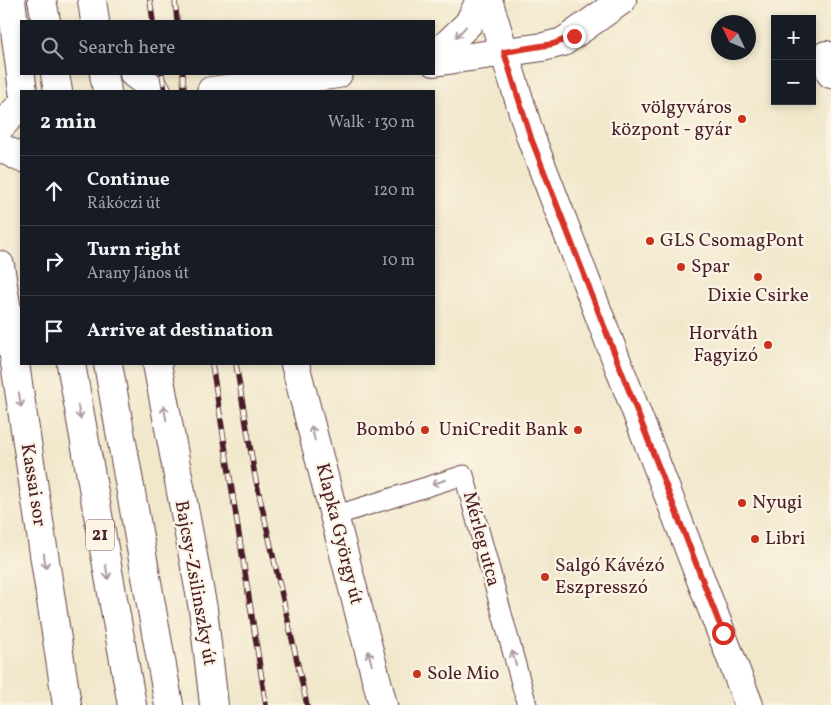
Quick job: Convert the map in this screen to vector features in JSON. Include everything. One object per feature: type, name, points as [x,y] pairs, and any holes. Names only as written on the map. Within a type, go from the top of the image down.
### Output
[{"type":"main road","points":[[11,0],[20,68]]},
{"type":"main road","points":[[42,0],[46,20]]},
{"type":"main road","points":[[435,56],[469,23],[480,0]]},
{"type":"main road","points":[[488,0],[531,138],[749,705]]},
{"type":"main road","points":[[435,62],[563,42],[622,0]]},
{"type":"main road","points":[[21,75],[23,90]]},
{"type":"main road","points":[[55,75],[58,90]]},
{"type":"main road","points":[[104,75],[107,90]]},
{"type":"main road","points":[[135,75],[156,90]]},
{"type":"main road","points":[[224,90],[331,75]]},
{"type":"main road","points":[[0,127],[20,106]]},
{"type":"main road","points":[[0,147],[20,157]]},
{"type":"main road","name":"Kassai sor","points":[[0,265],[67,705]]},
{"type":"main road","name":"21","points":[[71,365],[132,705]]},
{"type":"main road","points":[[108,365],[169,705]]},
{"type":"main road","name":"Bajcsy-Zsilinszky út","points":[[157,365],[203,609],[214,705]]},
{"type":"main road","name":"Klapka György út","points":[[295,365],[382,705]]},
{"type":"lane","name":"Mérleg utca","points":[[334,516],[464,475],[527,705]]},
{"type":"railway","points":[[150,0],[153,20]]},
{"type":"railway","points":[[175,0],[177,20]]},
{"type":"railway","points":[[162,75],[165,90]]},
{"type":"railway","points":[[183,75],[184,90]]},
{"type":"railway","points":[[212,365],[266,705]]},
{"type":"railway","points":[[236,365],[255,476],[307,705]]},
{"type":"place","name":"völgyváros központ - gyár","points":[[742,119]]},
{"type":"place","name":"GLS CsomagPont","points":[[650,241]]},
{"type":"place","name":"Spar","points":[[681,267]]},
{"type":"place","name":"Dixie Csirke","points":[[758,277]]},
{"type":"place","name":"Horváth Fagyizó","points":[[768,345]]},
{"type":"place","name":"Bombó","points":[[425,430]]},
{"type":"place","name":"UniCredit Bank","points":[[578,430]]},
{"type":"place","name":"Nyugi","points":[[742,503]]},
{"type":"place","name":"Libri","points":[[755,539]]},
{"type":"place","name":"Salgó Kávézó Eszpresszó","points":[[545,577]]},
{"type":"place","name":"Sole Mio","points":[[417,674]]},
{"type":"route","points":[[574,36],[563,42],[543,47],[504,52],[531,138],[723,633]]}]
